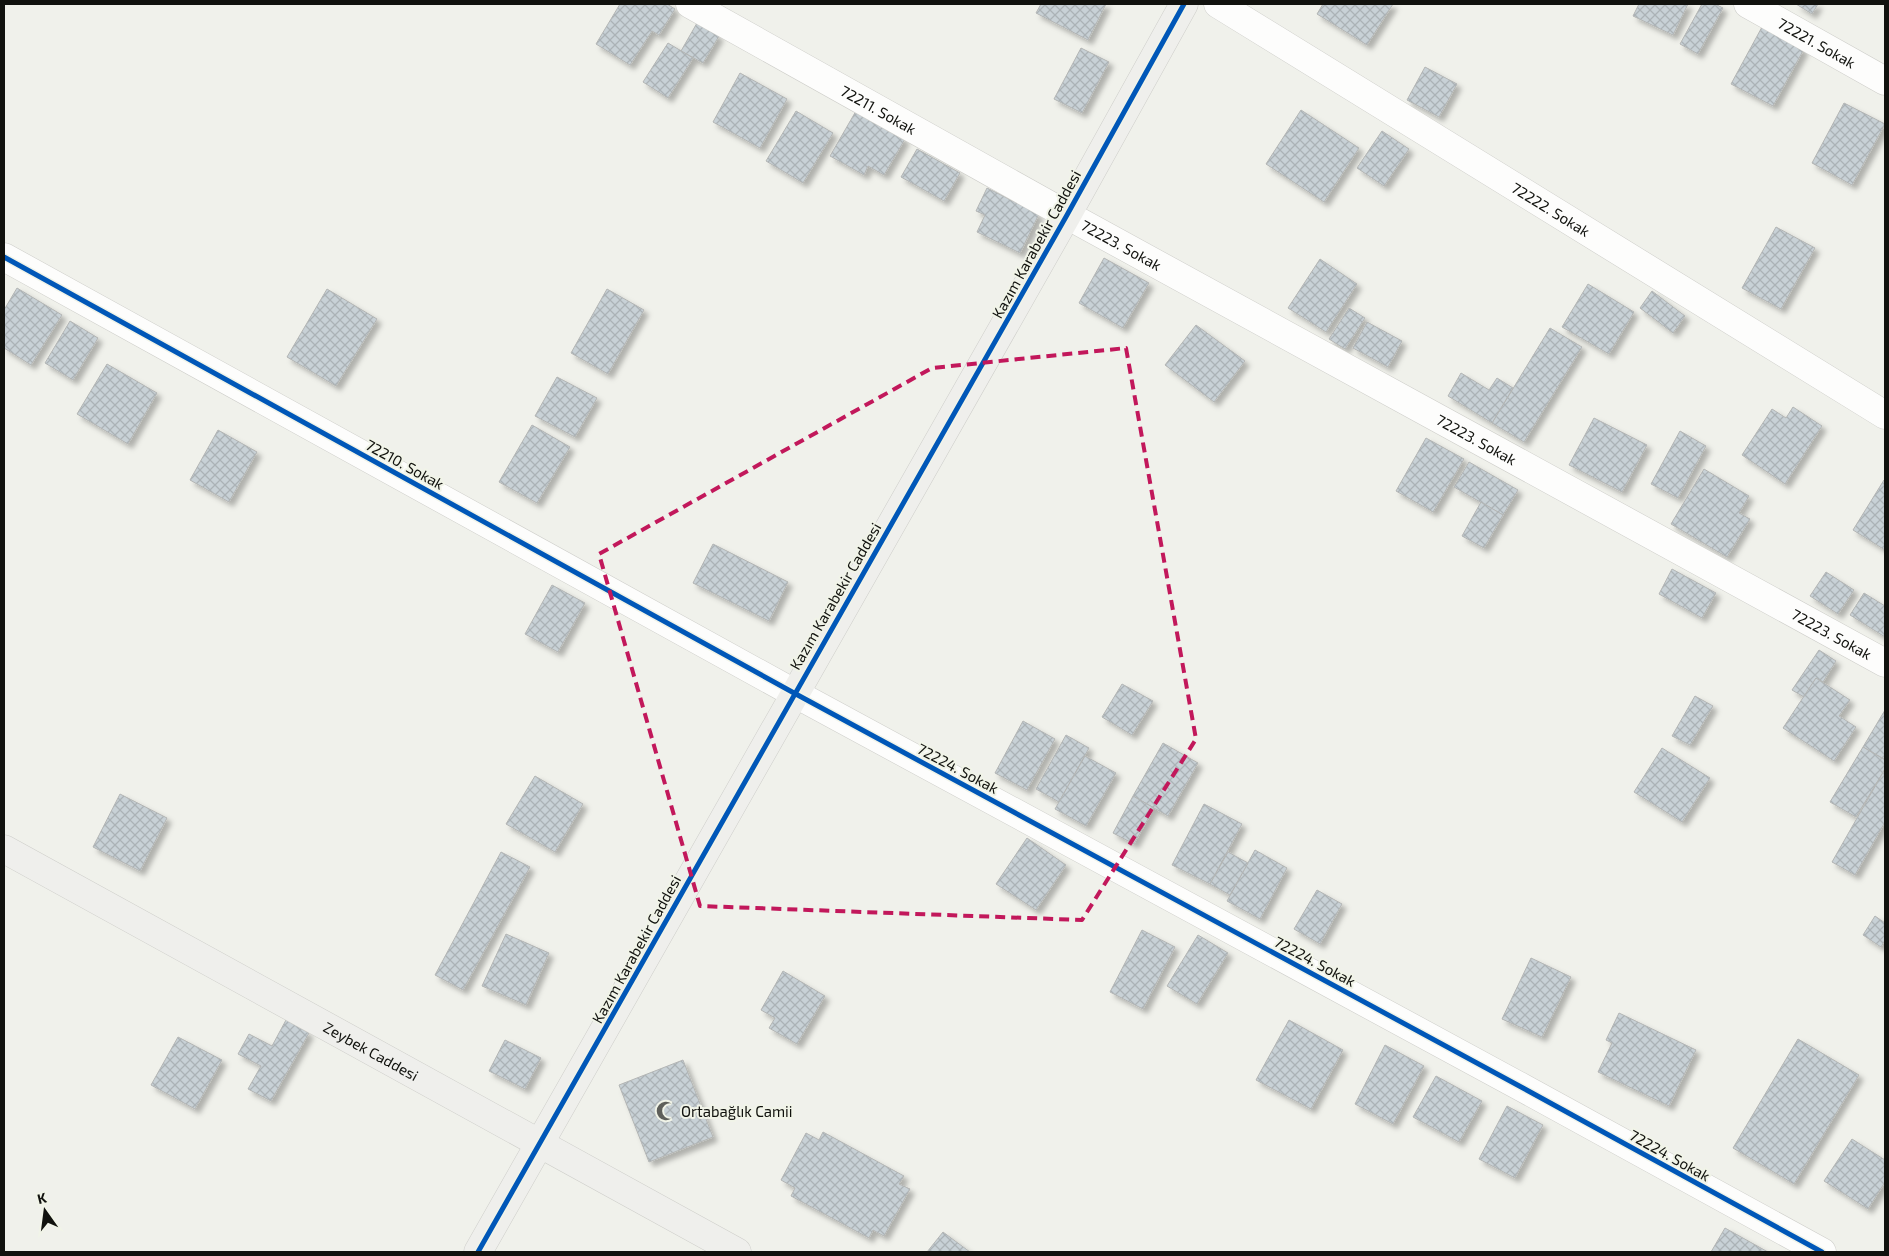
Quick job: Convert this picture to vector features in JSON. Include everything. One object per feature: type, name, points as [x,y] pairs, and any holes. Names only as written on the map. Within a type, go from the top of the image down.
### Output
[{"type":"street","name":"72211. Sokak","points":[[690,4],[1067,215]]},
{"type":"street","name":"Kazım Karabekir Caddesi","points":[[478,1252],[1067,215],[1184,4]]},
{"type":"street","name":"72222. Sokak","points":[[1218,4],[1885,415]]},
{"type":"street","name":"72221. Sokak","points":[[1748,4],[1885,81]]},
{"type":"street","name":"72223. Sokak","points":[[1067,215],[1885,663]]},
{"type":"street","name":"72210. Sokak","points":[[4,258],[794,693]]},
{"type":"street","name":"72224. Sokak","points":[[794,693],[1822,1252]]},
{"type":"street","name":"Zeybek Caddesi","points":[[4,849],[737,1252]]},
{"type":"highlighted area","points":[[1126,348],[1196,739],[1082,920],[700,906],[599,554],[932,368]]},
{"type":"building","points":[[620,4],[667,4],[675,9],[659,35],[652,31],[630,65],[596,44]]},
{"type":"building","points":[[1041,4],[1106,4],[1088,40],[1036,13]]},
{"type":"building","points":[[1323,4],[1393,4],[1367,45],[1317,14]]},
{"type":"building","points":[[1639,4],[1688,4],[1673,35],[1633,16]]},
{"type":"building","points":[[1702,4],[1715,4],[1723,8],[1698,54],[1680,44]]},
{"type":"building","points":[[1796,4],[1818,4],[1812,14]]},
{"type":"building","points":[[697,23],[719,36],[703,63],[681,51]]},
{"type":"building","points":[[1762,27],[1804,49],[1773,106],[1731,84]]},
{"type":"building","points":[[668,43],[693,58],[668,98],[643,82]]},
{"type":"building","points":[[1081,48],[1109,62],[1082,113],[1054,99]]},
{"type":"building","points":[[1425,67],[1457,84],[1439,117],[1407,100]]},
{"type":"building","points":[[740,73],[787,99],[760,148],[713,122]]},
{"type":"building","points":[[1844,103],[1885,124],[1852,185],[1812,163]]},
{"type":"building","points":[[1301,110],[1359,148],[1324,202],[1266,164]]},
{"type":"building","points":[[796,111],[833,133],[803,183],[766,161]]},
{"type":"building","points":[[856,111],[905,139],[884,175],[868,166],[864,175],[830,156]]},
{"type":"building","points":[[1382,131],[1409,149],[1384,186],[1357,168]]},
{"type":"building","points":[[917,149],[960,173],[944,201],[901,177]]},
{"type":"building","points":[[987,188],[1039,214],[1020,253],[977,232],[985,215],[976,211]]},
{"type":"building","points":[[1776,227],[1815,248],[1781,309],[1742,288]]},
{"type":"building","points":[[1104,258],[1149,283],[1123,328],[1079,303]]},
{"type":"building","points":[[1320,259],[1357,284],[1326,332],[1288,308]]},
{"type":"building","points":[[1588,284],[1634,312],[1609,354],[1562,327]]},
{"type":"building","points":[[17,288],[62,315],[31,365],[4,348],[4,310]]},
{"type":"building","points":[[327,289],[377,319],[336,386],[287,357]]},
{"type":"building","points":[[607,289],[644,310],[608,374],[571,353]]},
{"type":"building","points":[[1652,291],[1685,316],[1673,333],[1640,308]]},
{"type":"building","points":[[1349,308],[1365,318],[1345,349],[1329,339]]},
{"type":"building","points":[[70,321],[98,338],[73,380],[45,363]]},
{"type":"building","points":[[1367,322],[1402,341],[1388,367],[1353,348]]},
{"type":"building","points":[[1196,325],[1245,361],[1214,402],[1165,365]]},
{"type":"building","points":[[1550,328],[1582,347],[1524,442],[1492,423]]},
{"type":"building","points":[[107,364],[157,393],[128,444],[77,414]]},
{"type":"building","points":[[1461,373],[1489,390],[1497,378],[1513,388],[1492,423],[1448,396]]},
{"type":"building","points":[[557,377],[597,398],[575,437],[535,416]]},
{"type":"building","points":[[1793,407],[1822,426],[1785,484],[1742,455],[1772,409],[1786,418]]},
{"type":"building","points":[[1594,418],[1647,445],[1622,492],[1569,465]]},
{"type":"building","points":[[532,425],[570,447],[537,503],[499,482]]},
{"type":"building","points":[[218,430],[257,452],[229,502],[190,480]]},
{"type":"building","points":[[1680,431],[1706,446],[1678,498],[1651,484]]},
{"type":"building","points":[[1426,438],[1464,459],[1433,512],[1396,491]]},
{"type":"building","points":[[1469,462],[1518,490],[1503,515],[1454,487]]},
{"type":"building","points":[[1704,469],[1749,496],[1739,513],[1750,519],[1727,557],[1671,524]]},
{"type":"building","points":[[1885,481],[1885,550],[1853,530]]},
{"type":"building","points":[[1481,502],[1503,515],[1484,548],[1462,536]]},
{"type":"building","points":[[713,544],[788,582],[769,621],[693,583]]},
{"type":"building","points":[[1672,569],[1716,593],[1702,618],[1659,594]]},
{"type":"building","points":[[1826,572],[1854,590],[1838,614],[1810,596]]},
{"type":"building","points":[[552,585],[585,603],[558,652],[525,634]]},
{"type":"building","points":[[1864,593],[1885,606],[1885,637],[1850,615]]},
{"type":"building","points":[[1819,650],[1836,661],[1823,682],[1816,678],[1804,697],[1792,690]]},
{"type":"building","points":[[1816,678],[1850,700],[1839,716],[1856,727],[1834,761],[1783,728]]},
{"type":"building","points":[[1122,684],[1153,701],[1132,735],[1102,717]]},
{"type":"building","points":[[1695,696],[1713,706],[1690,745],[1672,736]]},
{"type":"building","points":[[1885,710],[1885,757],[1884,759],[1863,747]]},
{"type":"building","points":[[1023,721],[1055,739],[1027,790],[995,773]]},
{"type":"building","points":[[1066,735],[1089,748],[1059,802],[1036,789]]},
{"type":"building","points":[[1163,743],[1198,763],[1168,816],[1133,796]]},
{"type":"building","points":[[1863,747],[1885,760],[1885,769],[1856,817],[1830,802]]},
{"type":"building","points":[[1662,748],[1710,778],[1682,822],[1634,792]]},
{"type":"building","points":[[1085,756],[1116,773],[1086,826],[1055,809]]},
{"type":"building","points":[[1885,769],[1885,822],[1855,875],[1832,862]]},
{"type":"building","points":[[535,776],[583,804],[555,852],[506,824]]},
{"type":"building","points":[[120,794],[167,818],[140,871],[93,847]]},
{"type":"building","points":[[1133,796],[1154,808],[1134,844],[1113,833]]},
{"type":"building","points":[[1204,804],[1242,824],[1210,884],[1172,865]]},
{"type":"building","points":[[1027,838],[1066,865],[1036,910],[996,884]]},
{"type":"building","points":[[1255,850],[1287,868],[1260,919],[1227,901]]},
{"type":"building","points":[[501,852],[530,867],[463,990],[435,975]]},
{"type":"building","points":[[1228,852],[1248,863],[1230,895],[1210,884]]},
{"type":"building","points":[[1317,890],[1342,904],[1320,944],[1294,929]]},
{"type":"building","points":[[1875,916],[1885,923],[1885,940],[1881,947],[1863,935]]},
{"type":"building","points":[[1142,930],[1175,947],[1143,1009],[1110,992]]},
{"type":"building","points":[[506,934],[549,953],[526,1005],[482,986]]},
{"type":"building","points":[[1198,935],[1228,953],[1197,1004],[1167,986]]},
{"type":"building","points":[[1531,958],[1571,977],[1542,1037],[1502,1019]]},
{"type":"building","points":[[783,971],[825,996],[797,1044],[769,1028],[775,1018],[761,1010]]},
{"type":"building","points":[[1619,1013],[1696,1050],[1669,1106],[1598,1072],[1612,1043],[1606,1040]]},
{"type":"building","points":[[286,1020],[309,1033],[271,1101],[248,1089],[261,1066],[238,1054],[249,1034],[272,1046]]},
{"type":"building","points":[[1289,1020],[1343,1050],[1311,1109],[1256,1080]]},
{"type":"building","points":[[178,1037],[222,1060],[195,1109],[151,1085]]},
{"type":"building","points":[[1798,1039],[1859,1075],[1794,1184],[1733,1148]]},
{"type":"building","points":[[505,1040],[541,1058],[525,1089],[489,1071]]},
{"type":"building","points":[[1385,1045],[1424,1066],[1393,1124],[1355,1104]]},
{"type":"building","name":"Ortabağlık Camii","points":[[683,1060],[713,1137],[649,1162],[619,1085]]},
{"type":"building","points":[[1436,1076],[1482,1101],[1459,1142],[1413,1117]]},
{"type":"building","points":[[1507,1106],[1543,1125],[1515,1178],[1479,1159]]},
{"type":"building","points":[[823,1132],[904,1176],[899,1184],[910,1189],[884,1236],[873,1230],[869,1238],[791,1196],[795,1188],[781,1180],[806,1133],[819,1140]]},
{"type":"building","points":[[1852,1139],[1885,1160],[1885,1182],[1868,1209],[1824,1181]]},
{"type":"building","points":[[1725,1228],[1768,1252],[1711,1252]]},
{"type":"building","points":[[943,1232],[970,1252],[927,1252]]},
{"type":"cycle path","points":[[478,1252],[1067,215],[1184,4]]},
{"type":"cycle path","points":[[4,257],[794,693],[1822,1252]]},
{"type":"place","name":"Ortabağlık Camii","points":[[666,1111]]}]
